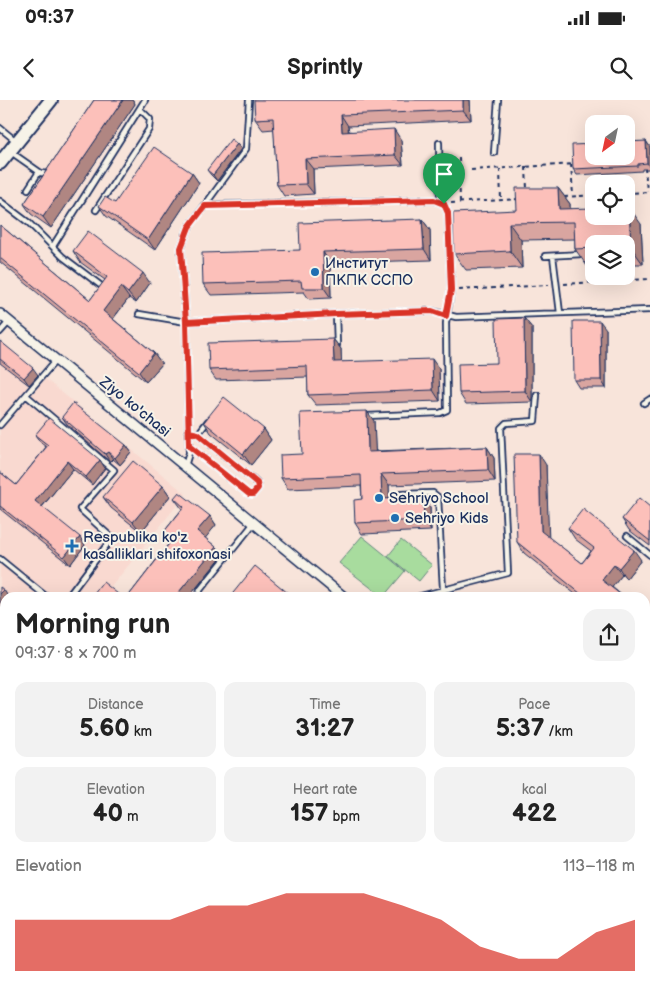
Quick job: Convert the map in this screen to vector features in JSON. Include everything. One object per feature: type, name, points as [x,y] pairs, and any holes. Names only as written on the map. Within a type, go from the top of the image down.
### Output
[{"type":"street","points":[[0,163],[51,100]]},
{"type":"street","name":"Ziyo ko'chasi","points":[[0,314],[338,592]]},
{"type":"lane","points":[[53,246],[145,100]]},
{"type":"lane","points":[[185,466],[189,446],[189,432],[186,322],[181,248],[189,227],[246,149],[249,100]]},
{"type":"lane","points":[[494,152],[498,100]]},
{"type":"lane","points":[[96,210],[149,129],[150,120],[140,109]]},
{"type":"lane","points":[[0,128],[39,172],[45,175],[51,172]]},
{"type":"lane","points":[[364,416],[440,413],[447,410],[446,316],[451,290],[448,213],[442,203],[439,143]]},
{"type":"lane","points":[[28,189],[39,172]]},
{"type":"lane","points":[[0,201],[30,223],[53,246],[106,289]]},
{"type":"lane","points":[[205,206],[442,203]]},
{"type":"lane","points":[[545,256],[583,254]]},
{"type":"lane","points":[[553,256],[560,313]]},
{"type":"lane","points":[[139,314],[186,322],[432,311],[446,316],[650,310]]},
{"type":"lane","points":[[336,314],[337,345]]},
{"type":"lane","points":[[0,332],[9,321]]},
{"type":"lane","points":[[0,425],[27,396],[56,360]]},
{"type":"lane","points":[[433,592],[508,572],[501,428],[506,423],[536,421],[537,395]]},
{"type":"lane","points":[[27,396],[114,470],[80,508],[112,538],[72,592]]},
{"type":"lane","points":[[644,403],[650,399]]},
{"type":"lane","points":[[198,434],[215,413]]},
{"type":"lane","points":[[189,432],[198,434],[257,483],[258,488],[253,494],[249,494],[189,446]]},
{"type":"lane","points":[[400,494],[433,493],[438,498],[443,589]]},
{"type":"lane","points":[[200,592],[254,523]]},
{"type":"lane","points":[[627,536],[650,555]]},
{"type":"lane","points":[[0,560],[40,592]]},
{"type":"path","points":[[459,158],[460,203]]},
{"type":"path","points":[[635,193],[648,192],[644,160]]},
{"type":"path","points":[[570,164],[573,196]]},
{"type":"path","points":[[470,170],[580,164]]},
{"type":"path","points":[[526,167],[527,192]]},
{"type":"path","points":[[500,168],[501,200]]},
{"type":"path","points":[[564,196],[585,195]]},
{"type":"path","points":[[442,203],[527,198]]},
{"type":"shaded area","name":"Respublika ko'z kasalliklari shifoxonasi","points":[[0,342],[186,494],[107,592],[0,592]]},
{"type":"green space","points":[[362,536],[405,571],[387,592],[377,592],[339,563]]},
{"type":"green space","points":[[401,540],[432,565],[419,581],[388,556]]},
{"type":"building","points":[[94,100],[123,100],[43,217],[24,204]]},
{"type":"building","points":[[254,100],[463,100],[463,110],[341,115],[342,132],[394,129],[395,155],[305,159],[306,184],[277,185],[273,118],[255,119]]},
{"type":"building","points":[[231,139],[237,144],[213,175],[207,170]]},
{"type":"building","points":[[646,141],[647,163],[638,164],[638,166],[573,169],[572,145],[585,144],[585,165],[635,165],[635,142]]},
{"type":"building","points":[[154,147],[192,173],[148,240],[99,206],[105,197],[115,203]]},
{"type":"building","points":[[516,188],[558,188],[559,209],[585,208],[585,225],[630,225],[630,235],[585,235],[585,248],[575,249],[574,222],[509,223],[510,251],[454,254],[453,213],[517,210]]},
{"type":"building","points":[[422,219],[424,249],[323,252],[324,288],[302,288],[301,281],[203,284],[202,253],[300,250],[299,223]]},
{"type":"building","points":[[0,225],[90,300],[107,277],[73,251],[88,231],[143,273],[128,293],[121,287],[103,311],[154,353],[139,372],[0,258]]},
{"type":"building","points":[[524,318],[525,391],[459,393],[458,364],[497,363],[496,319]]},
{"type":"building","points":[[573,321],[600,321],[601,380],[574,380]]},
{"type":"building","points":[[333,339],[334,362],[432,359],[433,390],[308,395],[307,366],[209,370],[208,343]]},
{"type":"building","points":[[0,341],[33,368],[24,378],[0,359]]},
{"type":"building","points":[[224,397],[264,429],[243,454],[204,422]]},
{"type":"building","points":[[73,403],[126,445],[115,458],[108,452],[105,454],[62,417]]},
{"type":"building","points":[[367,411],[368,452],[487,447],[488,470],[381,474],[382,499],[423,497],[424,520],[355,523],[354,500],[362,499],[361,475],[281,478],[280,455],[302,454],[300,413]]},
{"type":"building","points":[[49,418],[100,460],[86,477],[67,461],[35,501],[80,537],[64,557],[0,506],[0,472],[16,485],[48,445],[35,435]]},
{"type":"building","points":[[514,454],[539,454],[541,531],[582,563],[594,548],[568,528],[583,509],[634,550],[619,568],[614,565],[602,580],[617,592],[579,592],[517,542]]},
{"type":"building","points":[[133,461],[163,486],[133,522],[103,497]]},
{"type":"building","points":[[179,492],[210,516],[197,531],[216,547],[179,592],[132,592],[172,540],[163,533],[184,507],[174,498]]},
{"type":"building","points":[[639,498],[650,507],[650,541],[622,519]]},
{"type":"building","points":[[255,566],[287,592],[234,592]]},
{"type":"building","points":[[103,582],[116,592],[96,592]]},
{"type":"place","name":"Институт ПКПК ССПО","points":[[315,272]]},
{"type":"place","name":"Sehriyo School","points":[[379,498]]},
{"type":"place","name":"Sehriyo Kids","points":[[395,518]]},
{"type":"place","name":"Respublika ko'z kasalliklari shifoxonasi","points":[[72,546]]},
{"type":"route","points":[[444,204],[434,200],[205,206],[189,227],[181,248],[186,322],[189,432],[198,434],[257,483],[258,488],[253,494],[249,494],[189,446],[186,322],[432,311],[446,316],[451,301],[451,290],[448,213],[444,204]]}]
